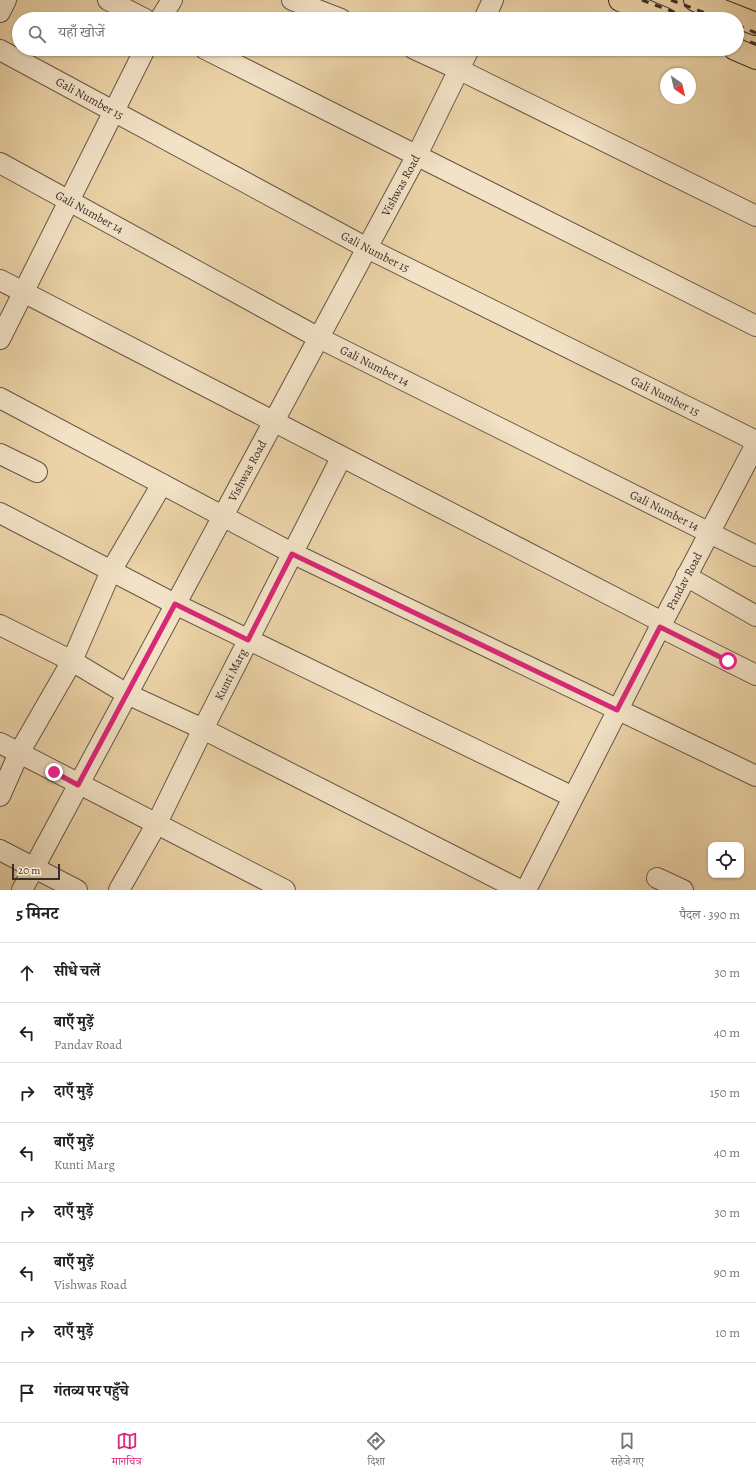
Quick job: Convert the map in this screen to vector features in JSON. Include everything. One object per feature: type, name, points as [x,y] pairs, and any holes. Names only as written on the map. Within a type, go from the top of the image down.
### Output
[{"type":"main road","points":[[620,0],[648,12]]},
{"type":"main road","points":[[695,0],[726,12]]},
{"type":"main road","points":[[744,19],[756,24]]},
{"type":"main road","points":[[744,53],[756,58]]},
{"type":"street","points":[[0,12],[6,0]]},
{"type":"street","points":[[108,0],[132,12]]},
{"type":"street","points":[[164,12],[172,0]]},
{"type":"street","points":[[292,0],[323,12]]},
{"type":"street","points":[[487,12],[493,0]]},
{"type":"street","name":"Gali Number 15","points":[[0,50],[367,248],[756,442]]},
{"type":"street","points":[[0,338],[141,56]]},
{"type":"street","points":[[219,56],[756,326]]},
{"type":"street","points":[[466,57],[756,216]]},
{"type":"street","name":"Vishwas Road","points":[[22,890],[417,155],[466,57]]},
{"type":"street","name":"Gali Number 14","points":[[0,163],[318,338],[756,556]]},
{"type":"street","points":[[0,280],[661,624],[756,675]]},
{"type":"street","points":[[0,398],[292,554],[756,776]]},
{"type":"street","name":"Pandav Road","points":[[526,890],[661,624],[756,442]]},
{"type":"street","points":[[0,454],[37,472]]},
{"type":"street","name":"Kunti Marg","points":[[119,890],[156,825],[203,729],[341,458]]},
{"type":"street","points":[[0,796],[19,754],[72,661],[111,571],[162,484]]},
{"type":"street","points":[[0,513],[175,604],[573,797]]},
{"type":"street","points":[[686,576],[756,616]]},
{"type":"street","points":[[0,625],[72,661],[127,694],[203,729],[520,890]]},
{"type":"street","points":[[0,743],[78,785],[286,890]]},
{"type":"street","points":[[0,850],[77,890]]},
{"type":"street","points":[[657,878],[683,890]]},
{"type":"railway","points":[[642,0],[674,12]]},
{"type":"railway","points":[[671,0],[703,12]]},
{"type":"railway","points":[[744,28],[756,33]]},
{"type":"railway","points":[[744,40],[756,44]]},
{"type":"route","points":[[54,772],[78,785],[175,604],[248,640],[292,554],[617,710],[660,627],[728,661]]}]
